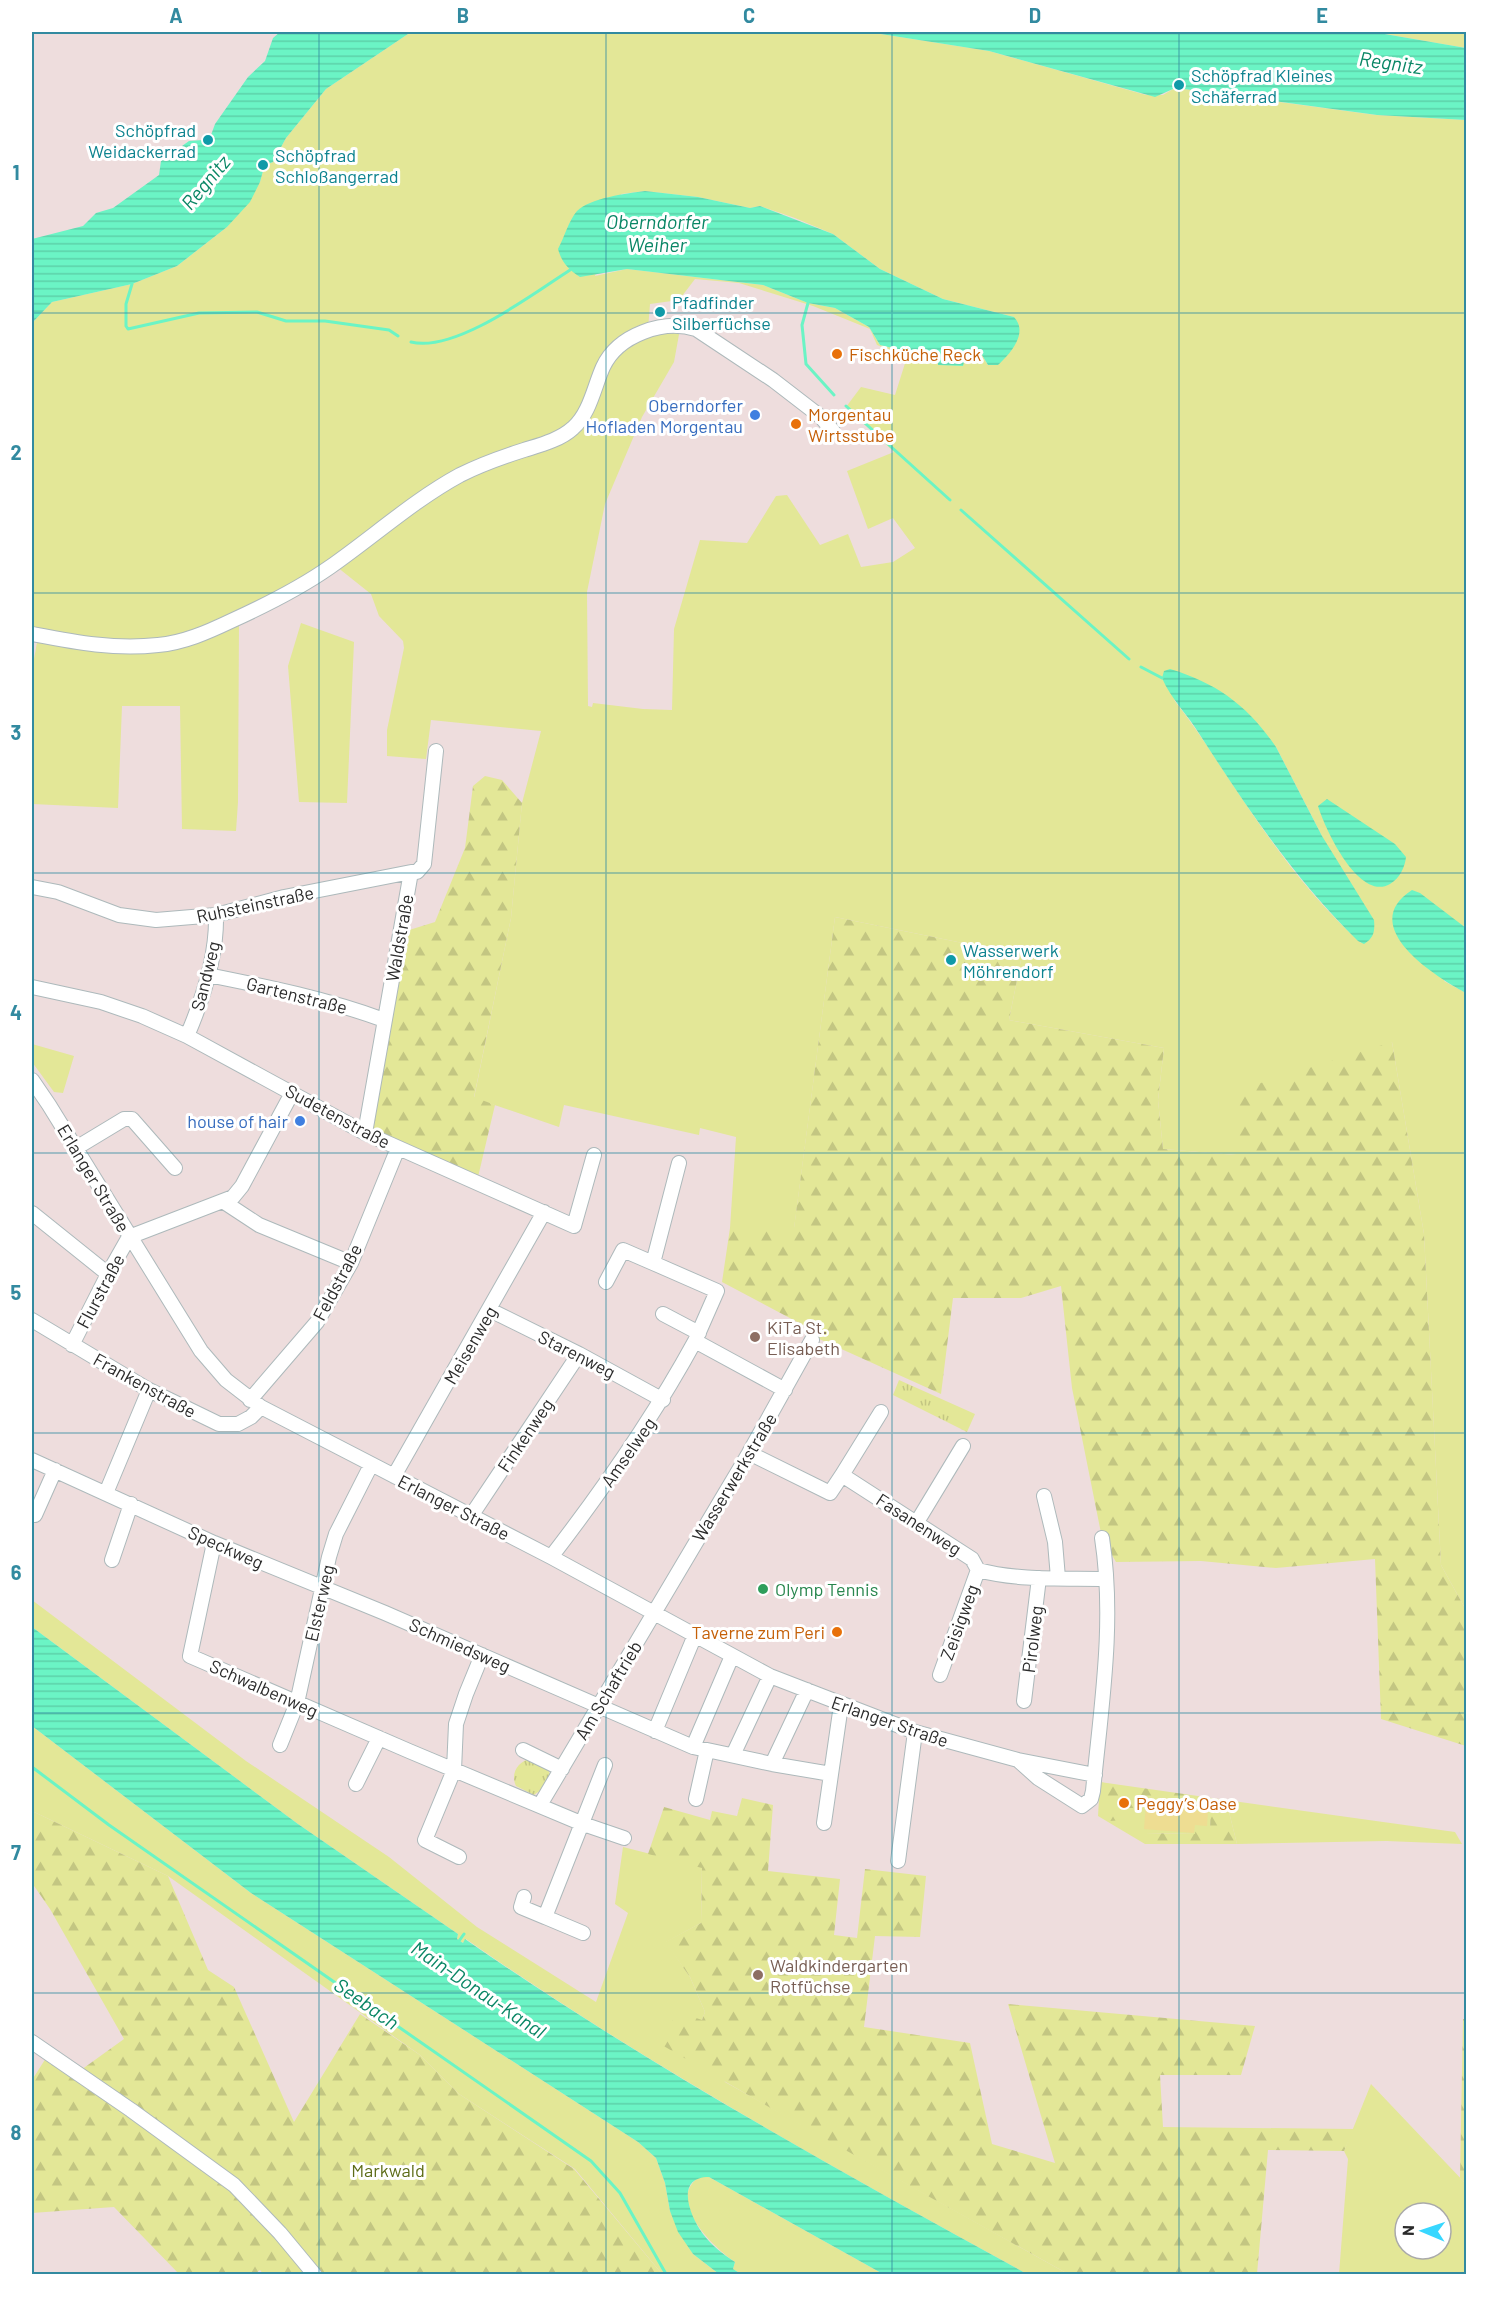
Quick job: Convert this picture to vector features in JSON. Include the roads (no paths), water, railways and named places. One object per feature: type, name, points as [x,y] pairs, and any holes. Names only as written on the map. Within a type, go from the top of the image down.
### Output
[{"type":"street","points":[[32,634],[102,646],[160,645],[208,632],[250,613],[341,559],[459,476],[554,440],[573,429],[588,407],[604,364],[614,352],[631,338],[666,326],[683,325],[696,329],[773,380],[821,417],[833,431]]},
{"type":"street","name":"Waldstraße","points":[[365,1133],[411,872],[417,872],[424,864],[436,751]]},
{"type":"street","name":"Ruhsteinstraße","points":[[32,888],[58,892],[119,915],[156,920],[216,915],[284,897],[411,872]]},
{"type":"street","name":"Sandweg","points":[[187,1036],[198,1011],[208,975],[217,926],[216,915]]},
{"type":"street","name":"Gartenstraße","points":[[208,975],[304,995],[349,1007],[384,1020]]},
{"type":"street","name":"Sudetenstraße","points":[[32,987],[101,1002],[187,1036],[365,1133],[574,1226],[594,1155]]},
{"type":"street","name":"Erlanger Straße","points":[[32,1080],[201,1351],[226,1380],[255,1403],[551,1557],[771,1676],[915,1732],[1018,1760],[1095,1775],[1091,1798],[1082,1806],[1038,1778],[1018,1760]]},
{"type":"street","points":[[129,1237],[233,1197],[242,1186],[292,1093]]},
{"type":"street","points":[[76,1148],[128,1118],[132,1119],[176,1168]]},
{"type":"street","name":"Feldstraße","points":[[255,1403],[317,1322],[351,1263],[398,1148]]},
{"type":"street","points":[[652,1263],[679,1163]]},
{"type":"street","points":[[224,1202],[259,1225],[351,1263]]},
{"type":"street","name":"Meisenweg","points":[[394,1476],[544,1212]]},
{"type":"street","points":[[32,1213],[108,1274]]},
{"type":"street","name":"Flurstraße","points":[[72,1345],[129,1237]]},
{"type":"street","name":"Amselweg","points":[[551,1557],[615,1472],[663,1400],[697,1337],[717,1291],[623,1250],[606,1282]]},
{"type":"street","name":"Starenweg","points":[[490,1310],[579,1354],[663,1400]]},
{"type":"street","points":[[663,1314],[785,1390]]},
{"type":"street","name":"Frankenstraße","points":[[32,1320],[149,1390],[219,1424],[238,1424],[251,1417],[255,1403]]},
{"type":"street","name":"Wasserwerkstraße","points":[[655,1613],[812,1340]]},
{"type":"street","name":"Finkenweg","points":[[471,1516],[579,1354]]},
{"type":"street","points":[[106,1493],[149,1390]]},
{"type":"street","points":[[748,1454],[830,1493],[881,1412]]},
{"type":"street","points":[[917,1522],[963,1446]]},
{"type":"street","name":"Speckweg","points":[[32,1460],[214,1543],[321,1588]]},
{"type":"street","name":"Elsterweg","points":[[279,1745],[297,1703],[321,1588],[336,1534],[371,1465]]},
{"type":"street","points":[[35,1515],[55,1470]]},
{"type":"street","name":"Fasanenweg","points":[[842,1475],[972,1559],[978,1570],[1039,1578],[1106,1579]]},
{"type":"street","points":[[1044,1496],[1055,1542],[1058,1578]]},
{"type":"street","points":[[112,1560],[131,1504]]},
{"type":"street","points":[[1095,1775],[1107,1646],[1106,1579],[1102,1538]]},
{"type":"street","name":"Schwalbenweg","points":[[214,1543],[190,1656],[454,1770],[583,1824],[624,1838]]},
{"type":"street","name":"Zeisigweg","points":[[940,1675],[978,1570]]},
{"type":"street","name":"Pirolweg","points":[[1024,1701],[1039,1578]]},
{"type":"street","name":"Schmiedsweg","points":[[321,1588],[375,1608],[655,1731],[700,1748],[831,1774]]},
{"type":"street","name":"Am Schaftrieb","points":[[540,1805],[597,1706],[655,1613]]},
{"type":"street","points":[[655,1731],[694,1635]]},
{"type":"street","points":[[459,1857],[425,1840],[454,1770],[456,1724],[482,1655]]},
{"type":"street","points":[[696,1799],[700,1748],[732,1656]]},
{"type":"street","points":[[733,1755],[771,1676]]},
{"type":"street","points":[[772,1764],[807,1690]]},
{"type":"street","points":[[824,1823],[841,1705]]},
{"type":"street","points":[[898,1861],[915,1732]]},
{"type":"street","points":[[356,1784],[379,1738]]},
{"type":"street","points":[[523,1750],[562,1769]]},
{"type":"street","points":[[545,1917],[605,1765]]},
{"type":"street","points":[[524,1897],[521,1907],[583,1933]]},
{"type":"street","points":[[32,2042],[234,2185],[280,2233],[314,2274]]},
{"type":"water","name":"Regnitz","points":[[280,32],[411,32],[326,89],[286,138],[273,162],[268,164],[263,171],[250,202],[227,227],[177,266],[132,284],[52,302],[32,321],[32,239],[83,226],[96,213],[113,208],[159,175],[161,161],[189,141],[203,140],[211,135],[215,124],[248,77],[265,61],[273,38]]},
{"type":"water","name":"Regnitz","points":[[868,32],[1373,32],[1466,48],[1466,120],[1377,115],[1184,89],[1173,89],[1155,97],[989,51]]},
{"type":"water","name":"Oberndorfer Weiher","points":[[645,191],[698,197],[750,208],[760,206],[833,234],[880,269],[943,299],[1014,317],[1020,330],[1019,336],[1008,355],[998,365],[988,365],[982,355],[965,358],[963,366],[938,365],[938,359],[880,345],[869,327],[835,308],[808,303],[763,285],[627,269],[580,277],[569,268],[561,258],[558,249],[577,211],[600,199]]},
{"type":"water","points":[[1170,669],[1202,681],[1230,698],[1254,719],[1276,747],[1322,836],[1374,920],[1373,934],[1367,942],[1364,944],[1358,941],[1335,918],[1273,843],[1170,693],[1162,678],[1164,671]]},
{"type":"water","points":[[1327,799],[1395,844],[1406,857],[1401,872],[1394,882],[1378,887],[1367,883],[1355,873],[1336,846],[1318,806]]},
{"type":"water","points":[[1412,890],[1420,893],[1466,928],[1466,993],[1436,975],[1420,962],[1406,949],[1396,934],[1392,919],[1397,904]]},
{"type":"water","name":"Main-Donau-Kanal","points":[[32,1627],[298,1824],[458,1934],[457,1939],[463,1943],[465,1939],[602,2029],[742,2114],[1027,2274],[883,2274],[709,2177],[698,2179],[691,2184],[688,2199],[698,2227],[718,2250],[735,2262],[733,2269],[741,2274],[719,2274],[693,2254],[678,2232],[656,2158],[638,2142],[251,1893],[32,1726]]},
{"type":"waterway","points":[[411,342],[429,343],[449,339],[471,330],[515,306],[570,270]]},
{"type":"waterway","points":[[132,284],[126,304],[128,329],[199,313],[257,312],[286,321],[325,321],[389,330],[398,336]]},
{"type":"waterway","points":[[808,303],[802,325],[806,364],[834,395]]},
{"type":"waterway","points":[[846,406],[950,500]]},
{"type":"waterway","points":[[961,510],[1129,659]]},
{"type":"waterway","points":[[1141,667],[1162,678]]},
{"type":"waterway","name":"Seebach","points":[[32,1767],[109,1825],[591,2161],[620,2193],[666,2274]]},
{"type":"waterway","points":[[459,1941],[464,1934]]},
{"type":"place","name":"Schöpfrad Kleines Schäferrad","points":[[1179,85]]},
{"type":"place","name":"Schöpfrad Weidackerrad","points":[[208,140]]},
{"type":"place","name":"Schöpfrad Schloßangerrad","points":[[263,165]]},
{"type":"place","name":"Pfadfinder Silberfüchse","points":[[660,312]]},
{"type":"place","name":"Fischküche Reck","points":[[837,354]]},
{"type":"place","name":"Oberndorfer Hofladen Morgentau","points":[[755,415]]},
{"type":"place","name":"Morgentau Wirtsstube","points":[[796,424]]},
{"type":"place","name":"Wasserwerk Möhrendorf","points":[[951,960]]},
{"type":"place","name":"house of hair","points":[[300,1121]]},
{"type":"place","name":"KiTa St. Elisabeth","points":[[755,1337]]},
{"type":"place","name":"Olymp Tennis","points":[[763,1589]]},
{"type":"place","name":"Taverne zum Peri","points":[[837,1632]]},
{"type":"place","name":"Peggy’s Oase","points":[[1124,1803]]},
{"type":"place","name":"Waldkindergarten Rotfüchse","points":[[758,1975]]},
{"type":"park label","name":"Markwald","points":[[388,2170]]}]
